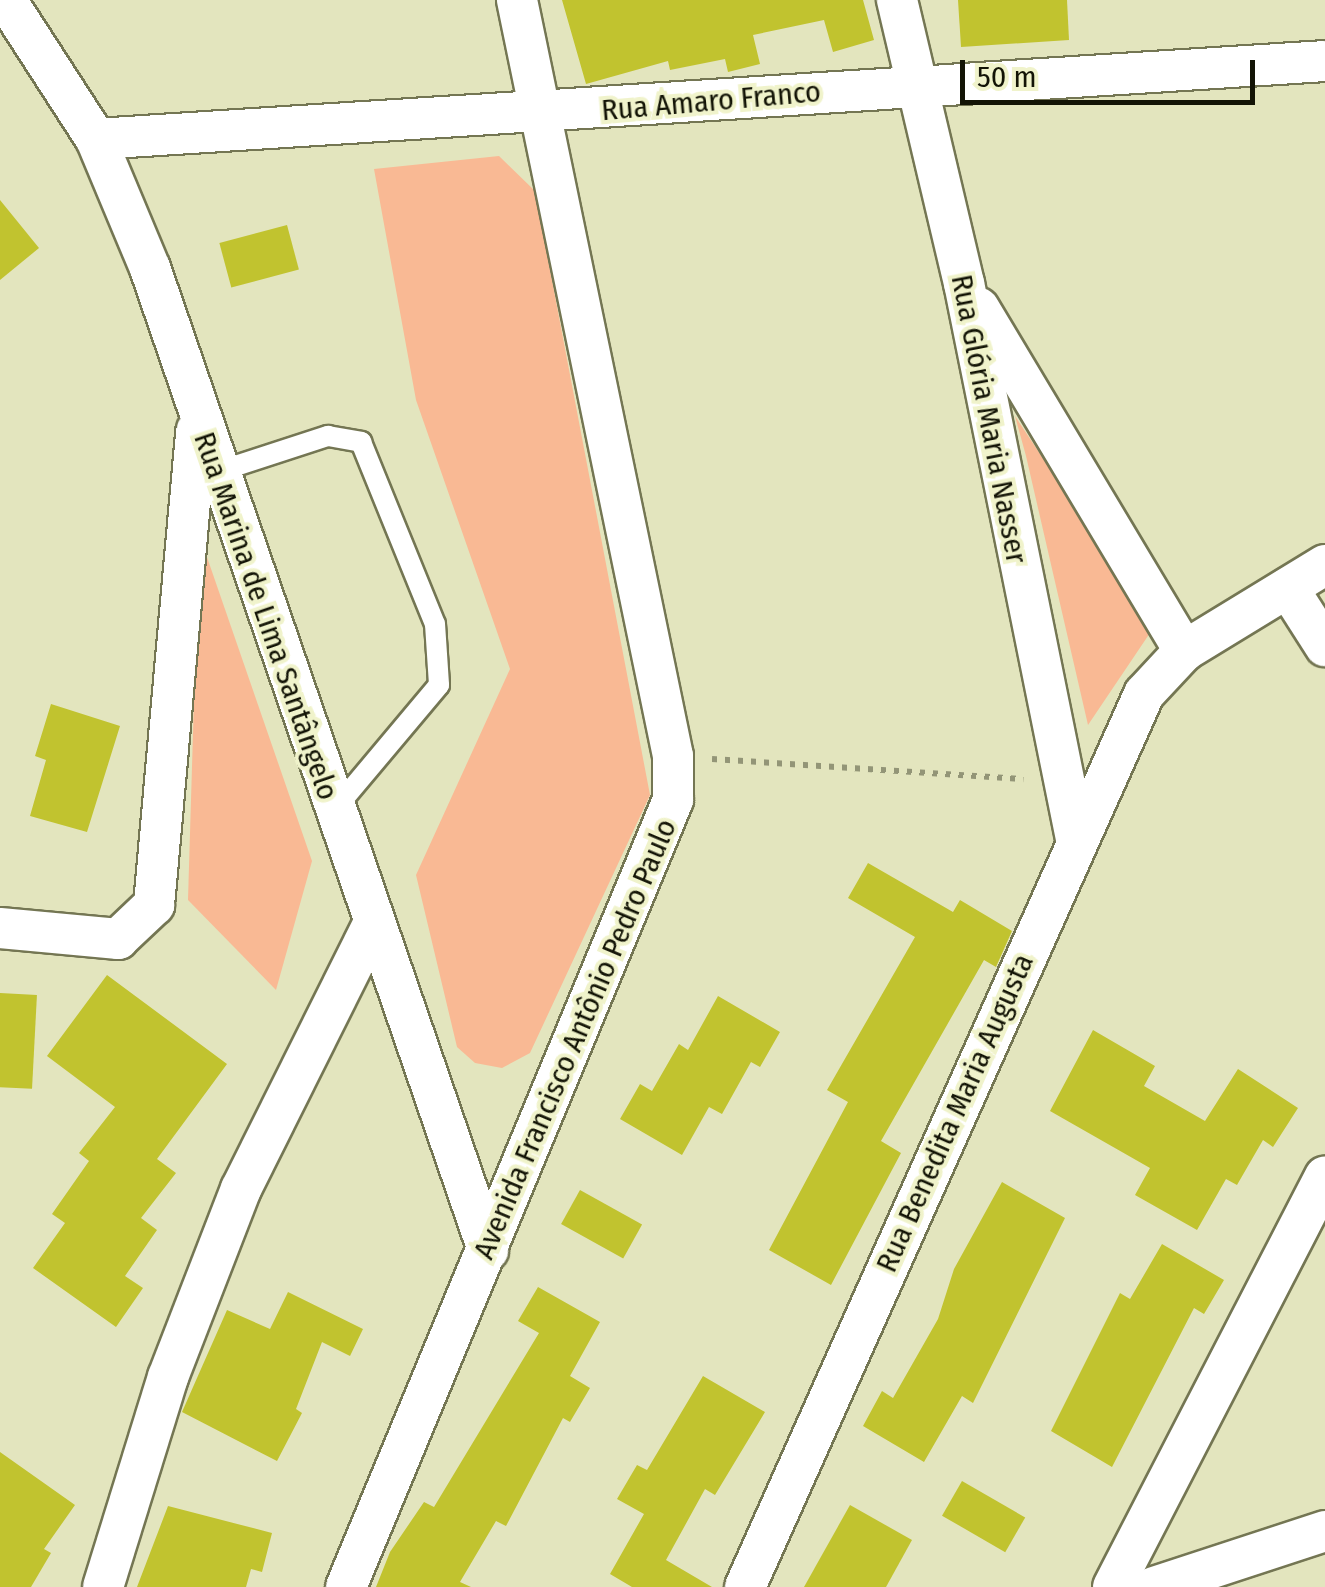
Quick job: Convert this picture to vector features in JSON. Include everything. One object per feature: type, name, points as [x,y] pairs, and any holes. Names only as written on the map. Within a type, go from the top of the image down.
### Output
[{"type":"street","name":"Rua Marina de Lima Santângelo","points":[[6,0],[96,139],[150,268],[197,416],[488,1250]]},
{"type":"street","name":"Avenida Francisco Antônio Pedro Paulo","points":[[346,1587],[666,830],[673,756],[517,0]]},
{"type":"street","name":"Rua Glória Maria Nasser","points":[[898,0],[914,84],[964,283],[1060,781],[1076,839]]},
{"type":"street","name":"Rua Amaro Franco","points":[[96,139],[540,116],[914,84],[1325,61]]},
{"type":"street","points":[[964,283],[1184,651]]},
{"type":"street","points":[[0,928],[118,938],[154,905],[197,416]]},
{"type":"street","name":"Rua Benedita Maria Augusta","points":[[745,1587],[1144,694],[1184,651],[1325,565]]},
{"type":"street","points":[[1288,588],[1325,646]]},
{"type":"street","points":[[103,1587],[168,1377],[241,1190],[373,924]]},
{"type":"street","points":[[1112,1587],[1325,1176]]},
{"type":"street","points":[[1154,1587],[1325,1531]]},
{"type":"lane","points":[[217,472],[328,436],[360,442],[435,624],[439,685],[334,811]]},
{"type":"path","points":[[673,756],[1060,781]]},
{"type":"shaded area","points":[[499,156],[535,191],[650,795],[530,1053],[502,1068],[475,1063],[457,1047],[416,875],[510,669],[416,400],[374,169]]},
{"type":"shaded area","points":[[1015,416],[1154,627],[1088,725],[1026,456]]},
{"type":"shaded area","points":[[199,534],[312,861],[276,990],[188,900]]},
{"type":"building","points":[[562,0],[863,0],[874,40],[833,52],[824,20],[753,35],[760,64],[728,72],[725,59],[670,70],[668,61],[586,84]]},
{"type":"building","points":[[958,0],[1067,0],[1069,40],[961,47]]},
{"type":"building","points":[[0,200],[39,248],[0,280]]},
{"type":"building","points":[[287,225],[299,269],[231,288],[219,243]]},
{"type":"building","points":[[51,704],[120,726],[87,832],[30,816],[46,760],[35,756]]},
{"type":"building","points":[[868,863],[953,912],[960,900],[1012,931],[996,967],[984,960],[881,1141],[901,1153],[831,1285],[769,1250],[848,1102],[827,1090],[915,937],[848,898]]},
{"type":"building","points":[[107,975],[227,1064],[157,1159],[176,1173],[141,1218],[157,1230],[125,1276],[143,1288],[116,1327],[33,1268],[65,1223],[52,1214],[89,1161],[79,1153],[115,1107],[47,1056]]},
{"type":"building","points":[[0,993],[37,995],[32,1089],[0,1087]]},
{"type":"building","points":[[718,996],[780,1032],[760,1067],[751,1062],[722,1114],[709,1107],[682,1155],[620,1119],[640,1084],[652,1091],[679,1044],[688,1050]]},
{"type":"building","points":[[1093,1030],[1155,1066],[1144,1086],[1205,1121],[1238,1069],[1298,1108],[1273,1147],[1263,1140],[1237,1185],[1226,1179],[1197,1230],[1135,1195],[1150,1168],[1050,1111]]},
{"type":"building","points":[[1002,1182],[1065,1218],[973,1403],[962,1396],[924,1462],[863,1426],[882,1391],[893,1398],[938,1319],[954,1269]]},
{"type":"building","points":[[580,1190],[642,1224],[623,1259],[561,1224]]},
{"type":"building","points":[[1162,1244],[1224,1280],[1204,1314],[1194,1308],[1112,1467],[1051,1431],[1120,1293],[1130,1299]]},
{"type":"building","points":[[538,1287],[600,1322],[570,1376],[590,1388],[570,1422],[563,1418],[506,1526],[496,1521],[460,1582],[471,1587],[376,1587],[390,1552],[424,1502],[434,1507],[539,1333],[518,1321]]},
{"type":"building","points":[[288,1292],[363,1329],[350,1356],[322,1342],[296,1409],[302,1413],[277,1461],[182,1412],[227,1310],[270,1329]]},
{"type":"building","points":[[703,1376],[765,1412],[715,1495],[705,1489],[666,1560],[712,1587],[632,1587],[610,1574],[644,1514],[617,1499],[637,1465],[647,1470]]},
{"type":"building","points":[[0,1452],[75,1505],[44,1549],[51,1553],[31,1587],[0,1587]]},
{"type":"building","points":[[962,1481],[1025,1517],[1005,1552],[942,1516]]},
{"type":"building","points":[[850,1505],[912,1540],[886,1587],[804,1587]]},
{"type":"building","points":[[168,1506],[272,1533],[262,1572],[251,1569],[246,1587],[137,1587]]}]
